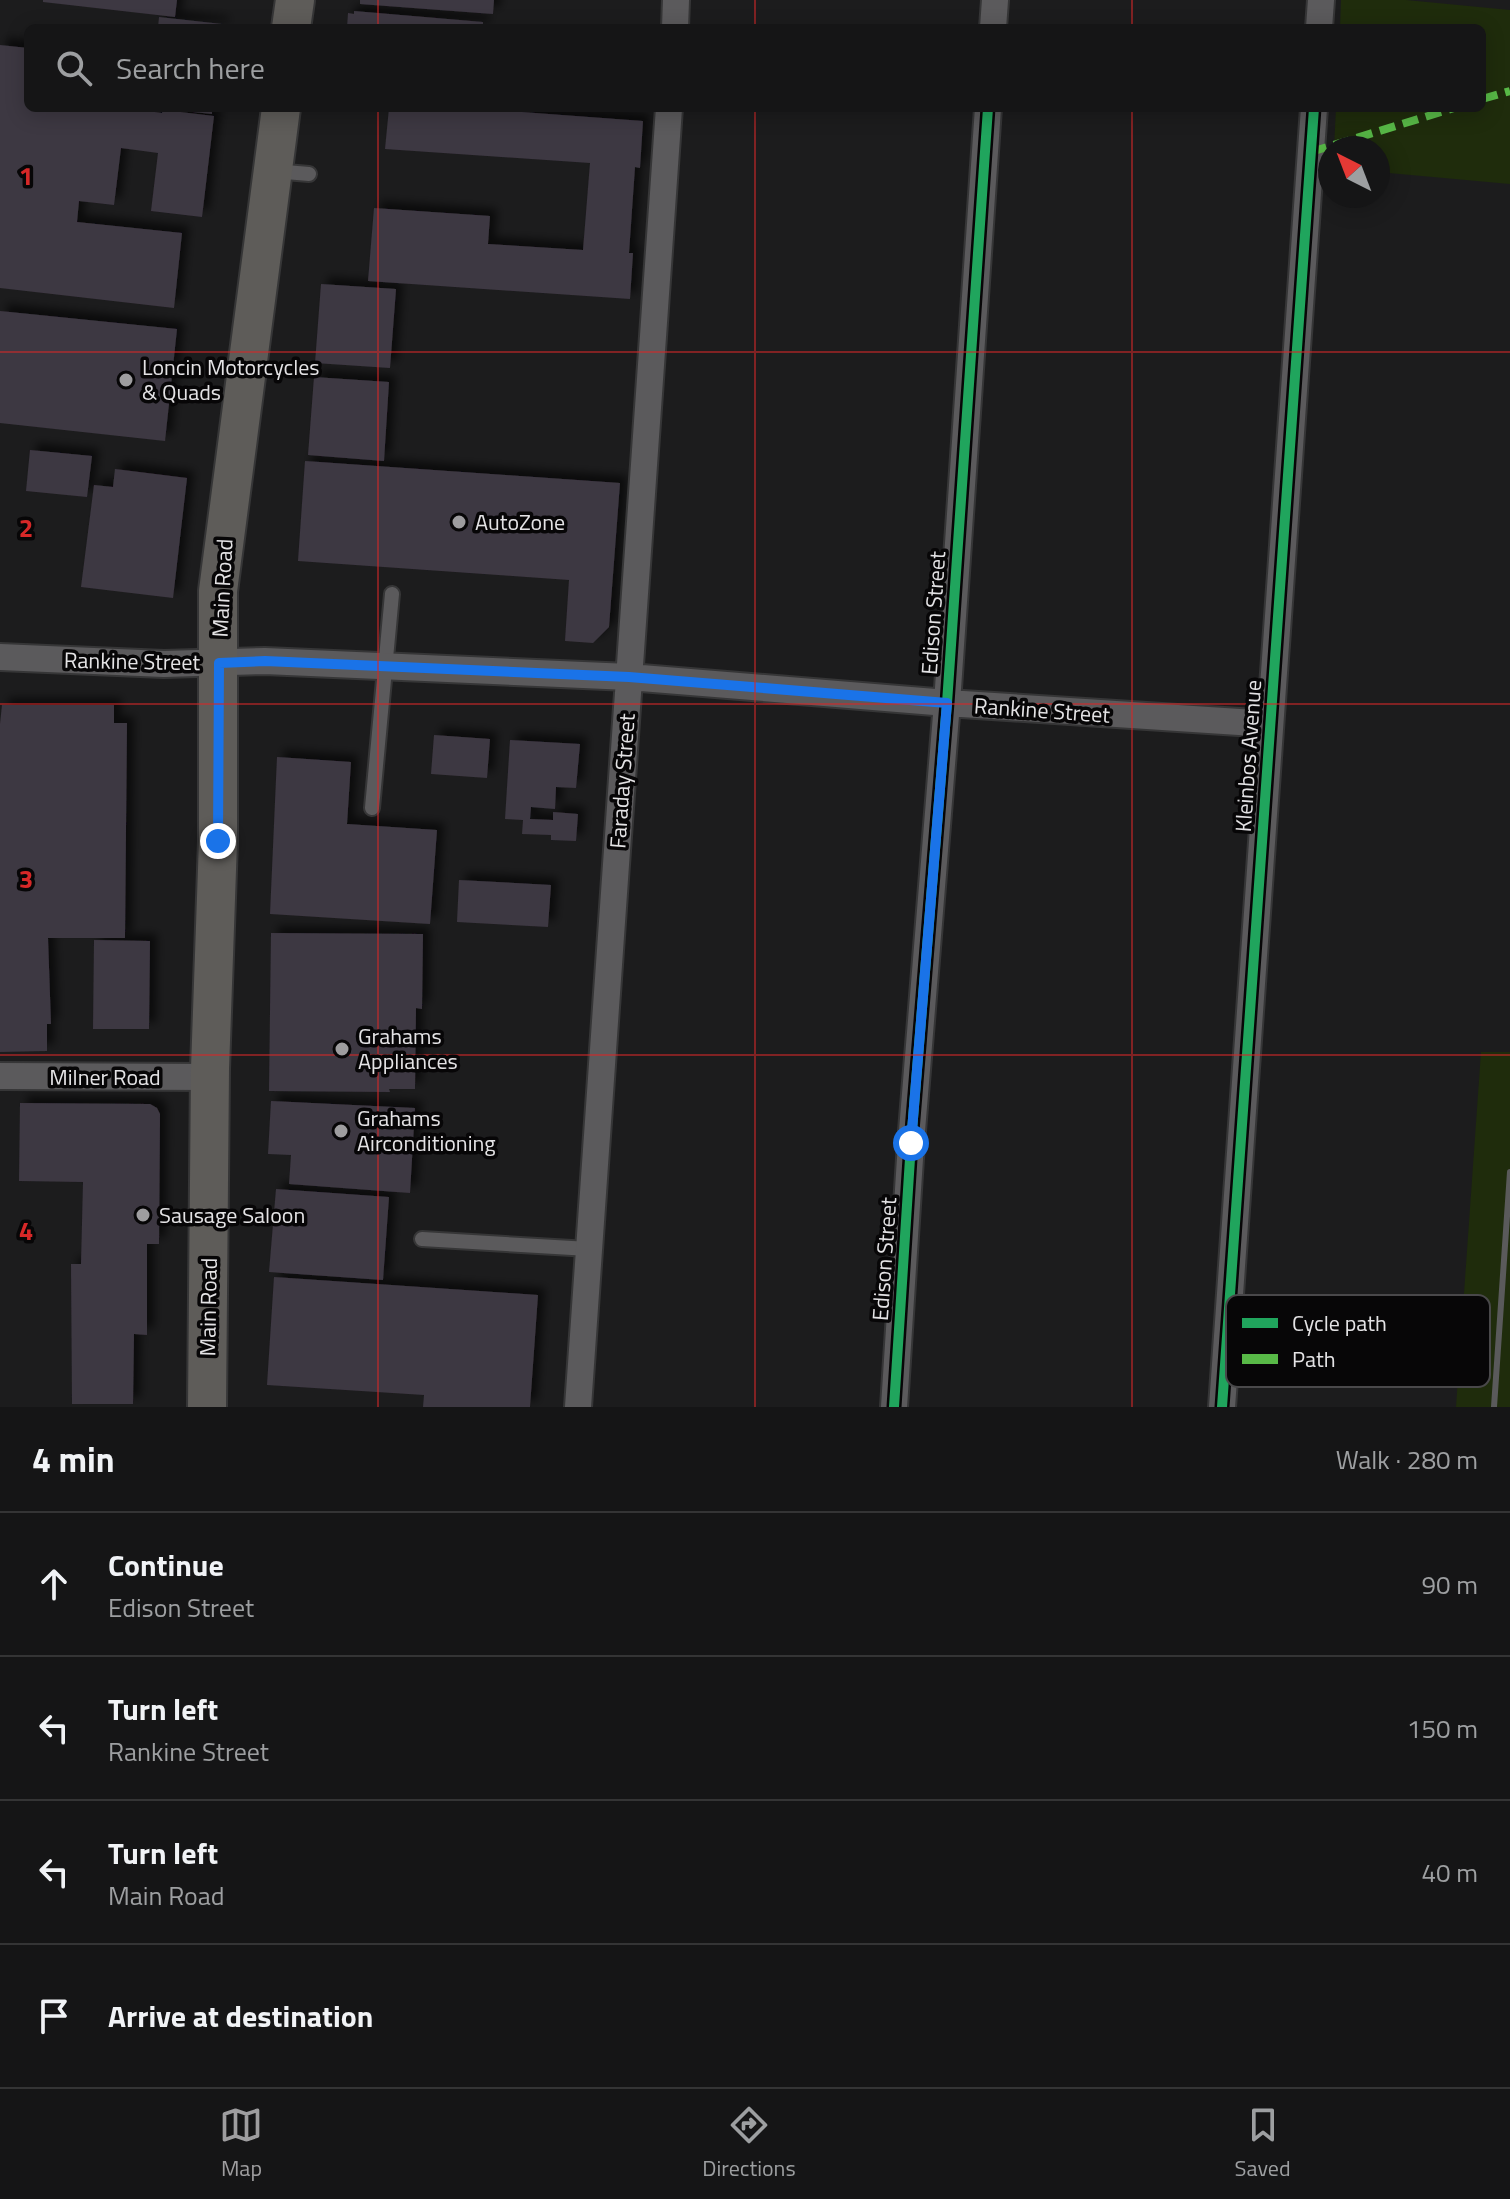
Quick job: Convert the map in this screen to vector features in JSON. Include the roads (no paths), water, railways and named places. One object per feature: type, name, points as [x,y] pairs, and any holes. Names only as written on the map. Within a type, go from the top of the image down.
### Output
[{"type":"main road","points":[[292,24],[295,0]]},
{"type":"main road","name":"Main Road","points":[[207,1407],[210,1077],[218,841],[218,591],[291,172],[282,112]]},
{"type":"street","points":[[675,24],[676,0]]},
{"type":"street","points":[[993,24],[995,0]]},
{"type":"street","points":[[1319,24],[1321,0]]},
{"type":"street","name":"Faraday Street","points":[[578,1407],[669,112]]},
{"type":"street","name":"Edison Street","points":[[894,1407],[988,112]]},
{"type":"street","name":"Kleinbos Avenue","points":[[1230,1295],[1314,112]]},
{"type":"street","name":"Rankine Street","points":[[0,657],[133,663],[265,661],[629,677],[947,703],[1270,724]]},
{"type":"street","name":"Milner Road","points":[[0,1076],[210,1077]]},
{"type":"street","name":"Kleinbos Avenue","points":[[1222,1407],[1226,1350]]},
{"type":"lane","points":[[372,808],[392,594]]},
{"type":"lane","points":[[422,1239],[589,1249]]},
{"type":"railway","points":[[1494,1407],[1510,1172]]},
{"type":"place","name":"Loncin Motorcycles & Quads","points":[[126,380]]},
{"type":"place","name":"AutoZone","points":[[459,522]]},
{"type":"place","name":"Grahams Appliances","points":[[342,1049]]},
{"type":"place","name":"Grahams Airconditioning","points":[[341,1131]]},
{"type":"place","name":"Sausage Saloon","points":[[143,1215]]}]
